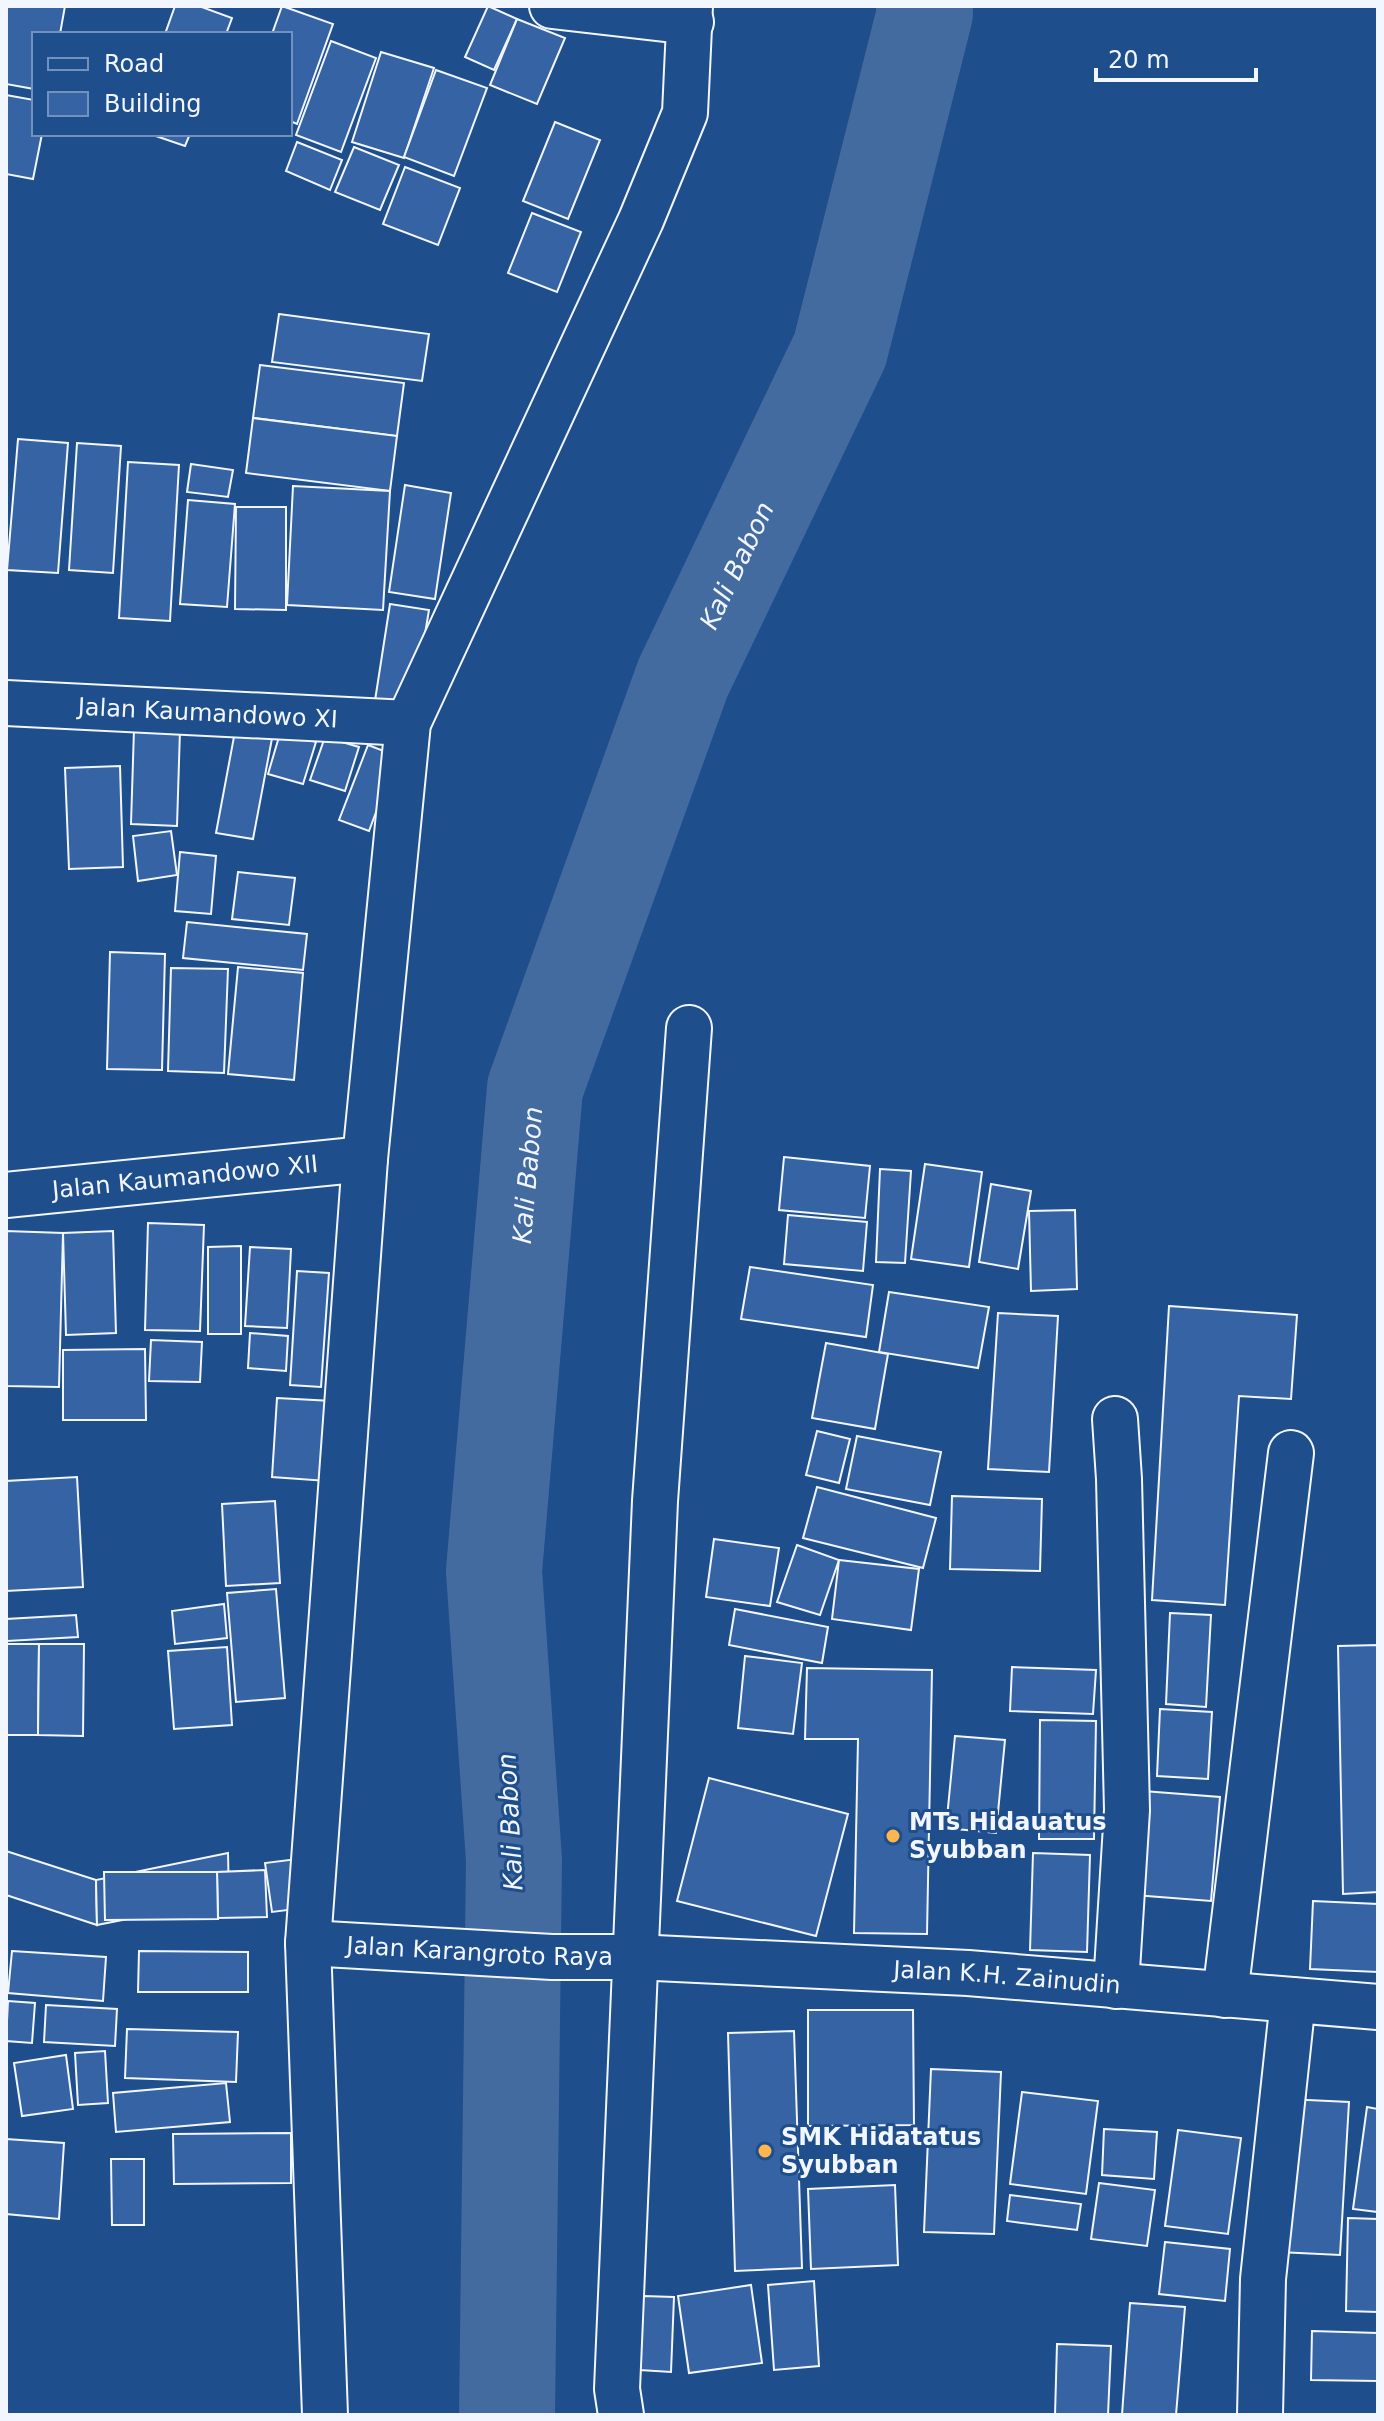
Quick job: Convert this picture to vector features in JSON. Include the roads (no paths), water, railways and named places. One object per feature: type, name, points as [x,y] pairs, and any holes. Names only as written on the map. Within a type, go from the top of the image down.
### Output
[{"type":"street","points":[[325,2415],[316,1943],[365,1159],[408,723],[641,220],[685,113],[691,14],[552,6]]},
{"type":"street","name":"Jalan Kaumandowo XI","points":[[6,703],[408,723]]},
{"type":"street","points":[[621,2415],[617,2389],[655,1501],[689,1028]]},
{"type":"street","name":"Jalan Kaumandowo XII","points":[[6,1195],[365,1159]]},
{"type":"street","points":[[1115,1419],[1127,1810],[1116,1986]]},
{"type":"street","points":[[1225,1995],[1291,1453]]},
{"type":"street","name":"Jalan Karangroto Raya","points":[[316,1943],[552,1957],[635,1957]]},
{"type":"street","name":"Jalan K.H. Zainudin","points":[[635,1957],[968,1973],[1378,2007]]},
{"type":"street","points":[[1260,2415],[1263,2279],[1293,2000]]},
{"type":"waterway","name":"Kali Babon","points":[[507,2415],[514,1860],[494,1571],[535,1088],[683,678],[840,350],[925,13],[924,6]]},
{"type":"place","name":"MTs Hidauatus Syubban","points":[[893,1836]]},
{"type":"place","name":"SMK Hidatatus Syubban","points":[[765,2151]]}]
